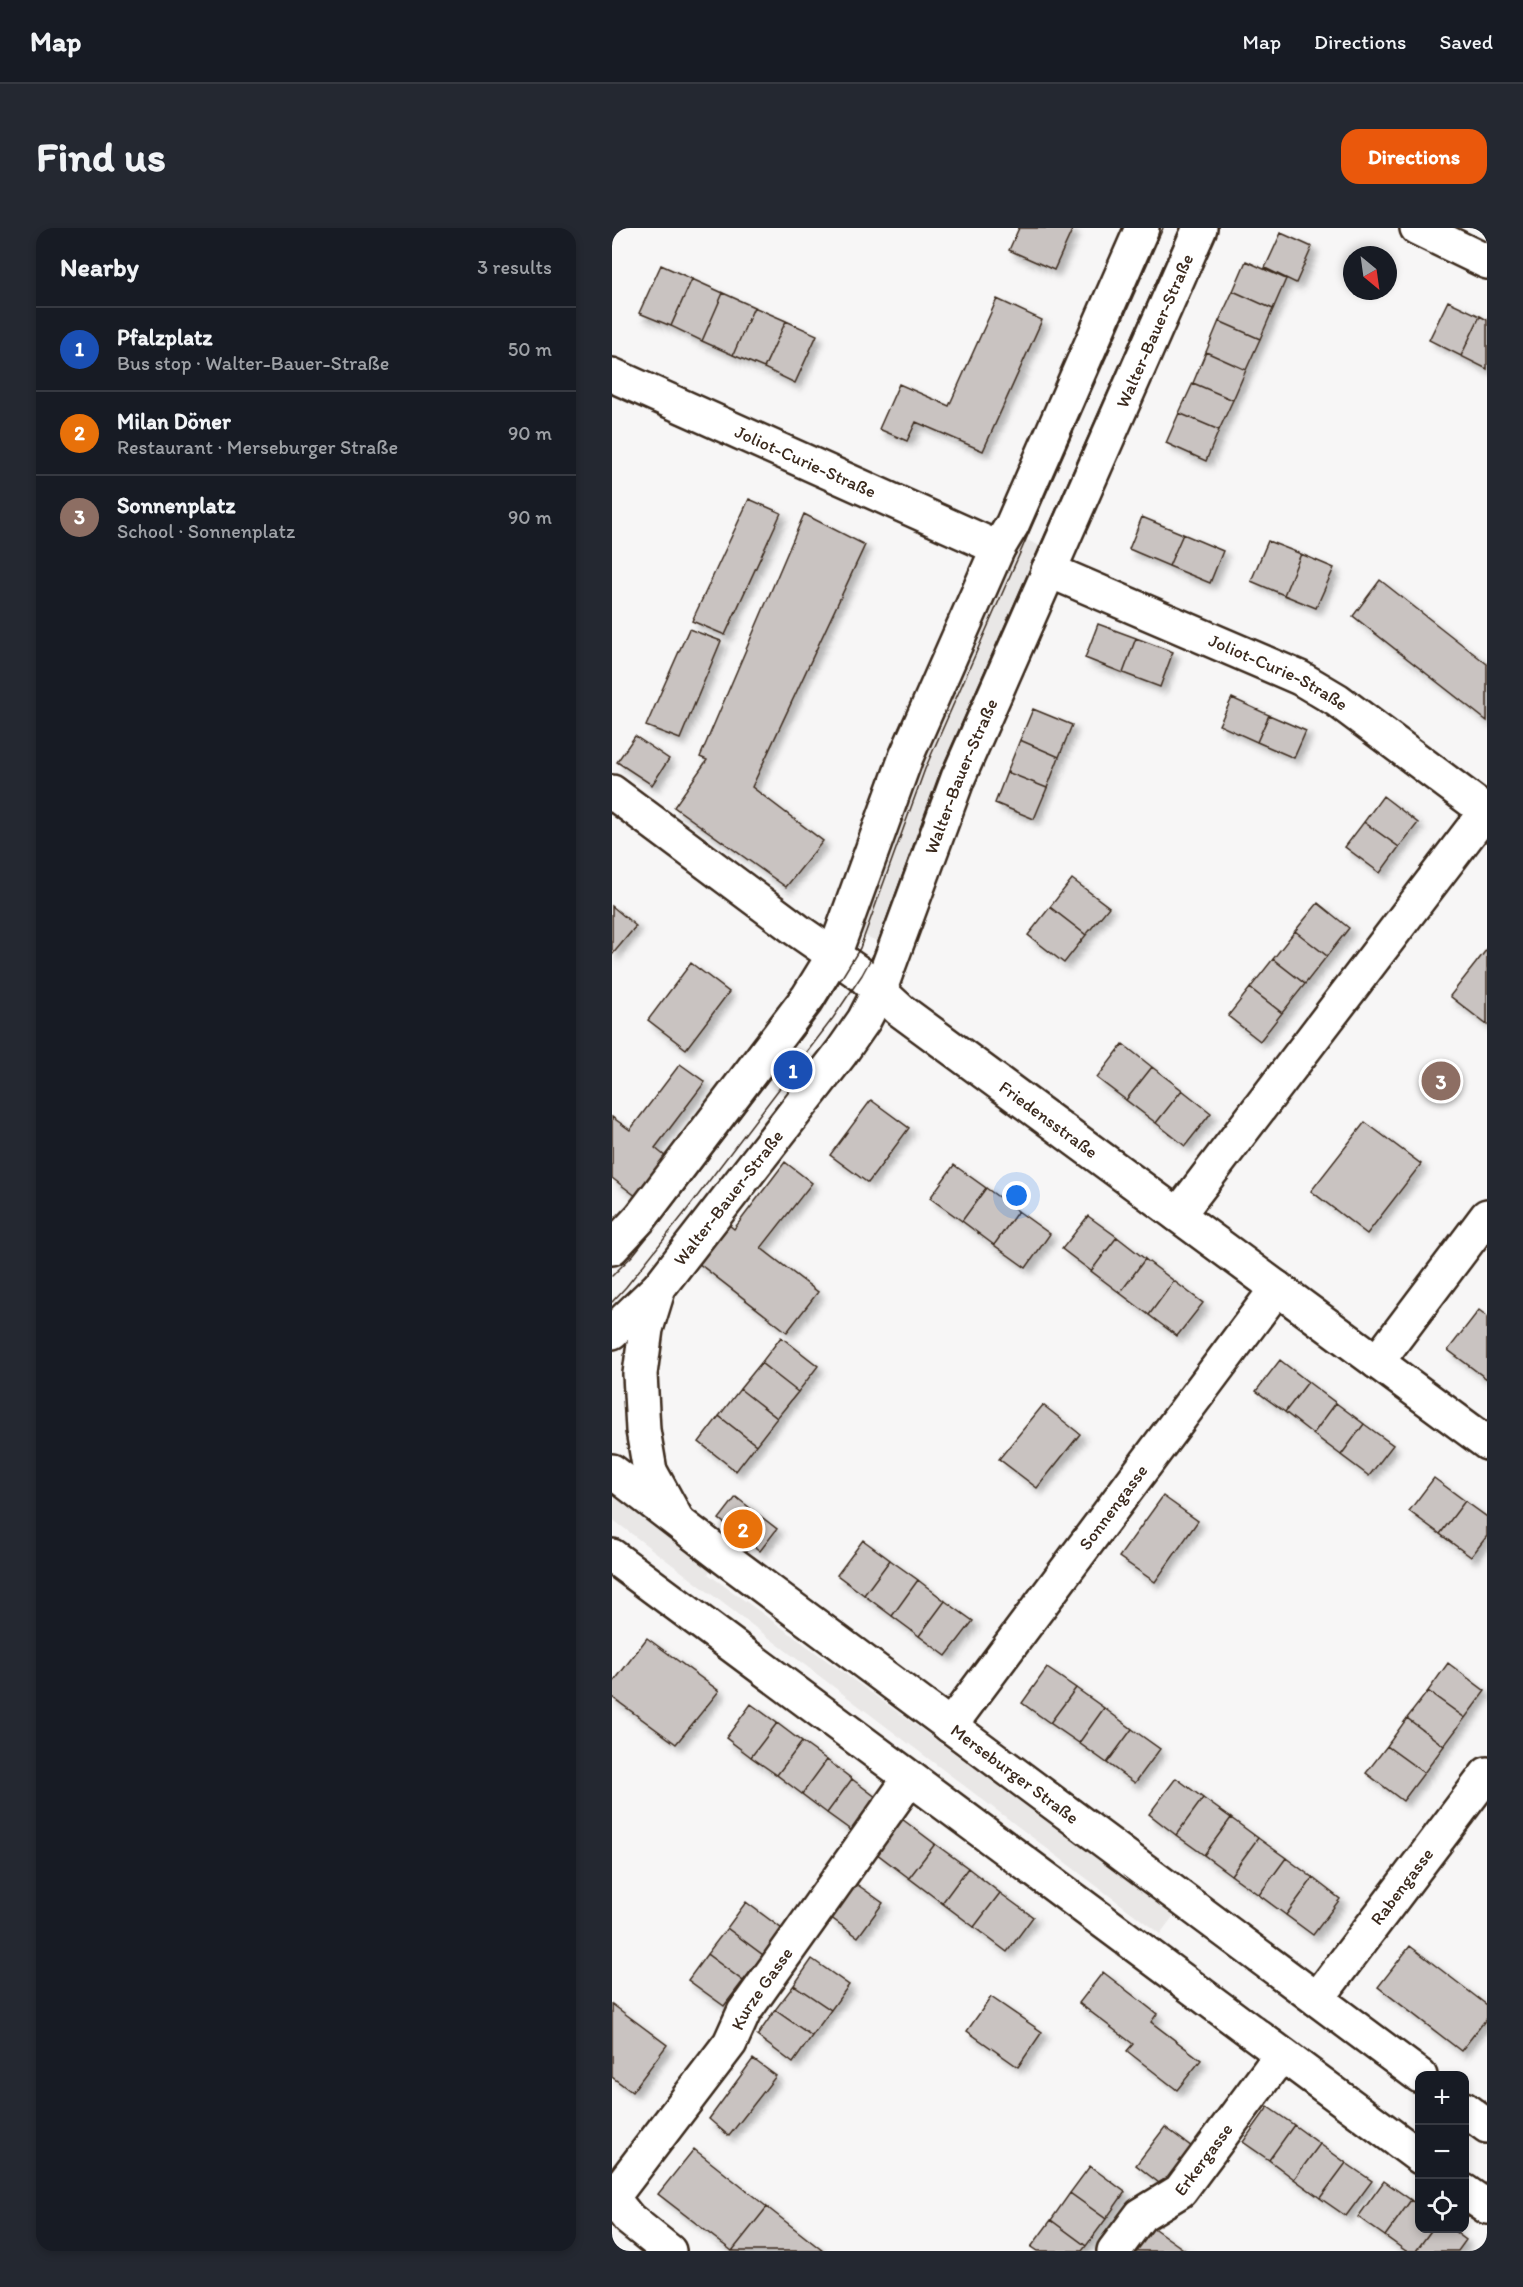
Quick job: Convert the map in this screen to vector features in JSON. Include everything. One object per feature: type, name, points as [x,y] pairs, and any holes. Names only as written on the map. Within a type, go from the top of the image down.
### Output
[{"type":"street","points":[[612,1264],[641,1217],[808,996],[834,954],[906,757],[998,548],[1012,525],[1142,228]]},
{"type":"street","name":"Walter-Bauer-Straße","points":[[659,1287],[841,1053],[864,1020],[879,989],[958,778],[1200,228]]},
{"type":"street","points":[[1418,228],[1487,262]]},
{"type":"street","name":"Joliot-Curie-Straße","points":[[612,375],[998,548]]},
{"type":"street","name":"Joliot-Curie-Straße","points":[[1048,570],[1300,678],[1337,700],[1486,811]]},
{"type":"street","name":"Friedensstraße","points":[[612,792],[797,930],[834,954],[879,989],[900,1010],[1487,1443]]},
{"type":"street","points":[[1178,1215],[1486,811]]},
{"type":"street","points":[[1377,1362],[1487,1216]]},
{"type":"street","points":[[612,1248],[641,1217]]},
{"type":"street","points":[[612,1332],[659,1287]]},
{"type":"street","points":[[659,1287],[646,1329],[640,1374],[643,1430],[650,1471],[677,1520]]},
{"type":"street","name":"Sonnengasse","points":[[950,1726],[1276,1288]]},
{"type":"street","name":"Merseburger Straße","points":[[612,1471],[725,1558],[1415,2073]]},
{"type":"street","points":[[612,1556],[1415,2154]]},
{"type":"street","name":"Rabengasse","points":[[1317,1999],[1487,1774]]},
{"type":"street","name":"Kurze Gasse","points":[[612,2198],[730,2043],[744,2012],[903,1788],[912,1780]]},
{"type":"street","name":"Erkergasse","points":[[1114,2251],[1141,2215],[1180,2191],[1272,2067],[1284,2057]]},
{"type":"street","points":[[1469,2113],[1487,2126]]},
{"type":"street","points":[[1469,2195],[1487,2208]]},
{"type":"street","points":[[612,2198],[629,2219],[669,2251]]},
{"type":"shaded area","points":[[1017,536],[1048,549],[888,945],[854,932],[908,785]]},
{"type":"shaded area","points":[[612,1487],[715,1563],[708,1574],[1175,1914],[1160,1934],[612,1519]]},
{"type":"building","points":[[1019,228],[1073,228],[1054,270],[1009,250]]},
{"type":"building","points":[[1281,233],[1312,247],[1296,283],[1265,268]]},
{"type":"building","points":[[1246,261],[1286,279],[1273,309],[1233,291]]},
{"type":"building","points":[[661,265],[692,279],[671,326],[639,313]]},
{"type":"building","points":[[692,279],[723,293],[702,341],[671,326]]},
{"type":"building","points":[[1233,291],[1273,309],[1260,339],[1219,321]]},
{"type":"building","points":[[723,293],[754,307],[733,355],[702,341]]},
{"type":"building","points":[[997,299],[1042,320],[983,451],[916,422],[907,441],[879,429],[899,384],[949,406]]},
{"type":"building","points":[[1448,301],[1480,316],[1461,356],[1429,340]]},
{"type":"building","points":[[754,307],[786,321],[764,368],[733,355]]},
{"type":"building","points":[[1480,316],[1487,320],[1487,369],[1461,356]]},
{"type":"building","points":[[786,321],[817,335],[795,383],[764,368]]},
{"type":"building","points":[[1219,321],[1260,339],[1246,370],[1206,352]]},
{"type":"building","points":[[1206,352],[1246,370],[1233,400],[1193,383]]},
{"type":"building","points":[[1193,383],[1233,400],[1219,430],[1179,413]]},
{"type":"building","points":[[1179,413],[1219,430],[1206,461],[1166,443]]},
{"type":"building","points":[[749,499],[781,513],[725,635],[692,621]]},
{"type":"building","points":[[804,514],[865,545],[752,787],[823,841],[786,887],[674,807],[707,760],[700,757]]},
{"type":"building","points":[[1142,517],[1183,534],[1169,566],[1129,549]]},
{"type":"building","points":[[1183,534],[1223,551],[1210,583],[1169,566]]},
{"type":"building","points":[[1268,541],[1301,554],[1284,595],[1251,581]]},
{"type":"building","points":[[1301,554],[1334,568],[1316,608],[1284,595]]},
{"type":"building","points":[[1380,580],[1487,664],[1487,721],[1353,616]]},
{"type":"building","points":[[1098,624],[1136,638],[1123,673],[1085,658]]},
{"type":"building","points":[[689,629],[721,641],[680,739],[646,726]]},
{"type":"building","points":[[1136,638],[1173,652],[1160,687],[1123,673]]},
{"type":"building","points":[[1232,698],[1269,715],[1257,742],[1219,725]]},
{"type":"building","points":[[1033,709],[1072,725],[1059,757],[1020,740]]},
{"type":"building","points":[[1269,715],[1306,731],[1294,758],[1257,742]]},
{"type":"building","points":[[635,736],[669,759],[652,785],[617,762]]},
{"type":"building","points":[[1020,740],[1059,757],[1047,788],[1007,772]]},
{"type":"building","points":[[1007,772],[1047,788],[1034,819],[995,803]]},
{"type":"building","points":[[1383,796],[1418,823],[1399,847],[1364,822]]},
{"type":"building","points":[[1364,822],[1399,847],[1380,873],[1345,847]]},
{"type":"building","points":[[1072,879],[1109,907],[1086,935],[1050,907]]},
{"type":"building","points":[[1318,903],[1349,928],[1327,956],[1295,931]]},
{"type":"building","points":[[612,906],[636,926],[612,955]]},
{"type":"building","points":[[1050,907],[1086,935],[1064,963],[1028,935]]},
{"type":"building","points":[[1295,931],[1327,956],[1305,984],[1273,959]]},
{"type":"building","points":[[1487,949],[1487,1025],[1450,996]]},
{"type":"building","points":[[1273,959],[1305,984],[1282,1013],[1250,988]]},
{"type":"building","points":[[691,963],[729,992],[686,1049],[648,1020]]},
{"type":"building","points":[[1250,988],[1282,1013],[1260,1041],[1228,1016]]},
{"type":"building","points":[[1123,1044],[1152,1067],[1126,1100],[1097,1078]]},
{"type":"building","points":[[680,1064],[705,1082],[655,1148],[671,1161],[641,1200],[612,1178],[612,1117],[630,1130]]},
{"type":"building","points":[[1152,1067],[1182,1090],[1156,1123],[1126,1100]]},
{"type":"building","points":[[1182,1090],[1211,1113],[1185,1146],[1156,1123]]},
{"type":"building","points":[[871,1100],[909,1128],[868,1183],[830,1155]]},
{"type":"building","points":[[1365,1122],[1421,1164],[1367,1234],[1311,1191]]},
{"type":"building","points":[[785,1162],[812,1183],[761,1248],[818,1292],[787,1332],[693,1259],[723,1220],[734,1229]]},
{"type":"building","points":[[954,1165],[986,1188],[962,1221],[930,1198]]},
{"type":"building","points":[[986,1188],[1018,1211],[994,1245],[962,1221]]},
{"type":"building","points":[[1018,1211],[1050,1234],[1026,1268],[994,1245]]},
{"type":"building","points":[[1088,1216],[1117,1237],[1091,1271],[1062,1249]]},
{"type":"building","points":[[1117,1237],[1145,1259],[1120,1293],[1091,1271]]},
{"type":"building","points":[[1145,1259],[1174,1281],[1149,1315],[1120,1293]]},
{"type":"building","points":[[1174,1281],[1203,1303],[1177,1336],[1149,1315]]},
{"type":"building","points":[[1479,1310],[1487,1316],[1487,1379],[1448,1350]]},
{"type":"building","points":[[781,1337],[818,1366],[798,1392],[761,1363]]},
{"type":"building","points":[[1280,1360],[1308,1382],[1285,1412],[1256,1391]]},
{"type":"building","points":[[761,1363],[798,1392],[777,1418],[740,1389]]},
{"type":"building","points":[[1308,1382],[1336,1403],[1313,1434],[1285,1412]]},
{"type":"building","points":[[740,1389],[777,1418],[756,1445],[719,1416]]},
{"type":"building","points":[[1336,1403],[1364,1424],[1341,1455],[1313,1434]]},
{"type":"building","points":[[1043,1405],[1080,1434],[1037,1488],[999,1459]]},
{"type":"building","points":[[719,1416],[756,1445],[736,1471],[699,1442]]},
{"type":"building","points":[[1364,1424],[1393,1445],[1369,1476],[1341,1455]]},
{"type":"building","points":[[1434,1478],[1465,1501],[1440,1534],[1409,1511]]},
{"type":"building","points":[[1163,1496],[1198,1521],[1155,1582],[1119,1557]]},
{"type":"building","points":[[736,1497],[777,1529],[760,1551],[719,1519]]},
{"type":"building","points":[[1465,1501],[1487,1517],[1487,1536],[1471,1557],[1440,1534]]},
{"type":"building","points":[[863,1540],[890,1560],[864,1595],[837,1575]]},
{"type":"building","points":[[890,1560],[918,1580],[892,1616],[864,1595]]},
{"type":"building","points":[[918,1580],[945,1601],[919,1636],[892,1616]]},
{"type":"building","points":[[945,1601],[973,1621],[946,1656],[919,1636]]},
{"type":"building","points":[[647,1638],[719,1691],[676,1744],[612,1697],[612,1684]]},
{"type":"building","points":[[1448,1663],[1485,1691],[1465,1718],[1428,1691]]},
{"type":"building","points":[[1047,1668],[1076,1688],[1050,1723],[1022,1703]]},
{"type":"building","points":[[1076,1688],[1104,1708],[1079,1743],[1050,1723]]},
{"type":"building","points":[[1428,1691],[1465,1718],[1444,1746],[1407,1718]]},
{"type":"building","points":[[751,1704],[777,1723],[751,1757],[726,1738]]},
{"type":"building","points":[[1104,1708],[1132,1729],[1107,1763],[1079,1743]]},
{"type":"building","points":[[1407,1718],[1444,1746],[1424,1773],[1387,1746]]},
{"type":"building","points":[[777,1723],[802,1742],[777,1775],[751,1757]]},
{"type":"building","points":[[1132,1729],[1160,1749],[1135,1783],[1107,1763]]},
{"type":"building","points":[[802,1742],[827,1760],[802,1794],[777,1775]]},
{"type":"building","points":[[1387,1746],[1424,1773],[1403,1801],[1366,1773]]},
{"type":"building","points":[[827,1760],[852,1779],[827,1813],[802,1794]]},
{"type":"building","points":[[1176,1778],[1203,1798],[1176,1835],[1149,1814]]},
{"type":"building","points":[[852,1779],[877,1798],[852,1831],[827,1813]]},
{"type":"building","points":[[1203,1798],[1231,1818],[1204,1855],[1176,1835]]},
{"type":"building","points":[[1231,1818],[1258,1838],[1231,1875],[1204,1855]]},
{"type":"building","points":[[902,1819],[935,1844],[909,1878],[876,1853]]},
{"type":"building","points":[[1258,1838],[1286,1858],[1259,1895],[1231,1875]]},
{"type":"building","points":[[935,1844],[968,1868],[942,1903],[909,1878]]},
{"type":"building","points":[[1286,1858],[1313,1878],[1286,1915],[1259,1895]]},
{"type":"building","points":[[968,1868],[1000,1893],[974,1927],[942,1903]]},
{"type":"building","points":[[1313,1878],[1340,1899],[1313,1935],[1286,1915]]},
{"type":"building","points":[[855,1883],[883,1903],[858,1937],[830,1917]]},
{"type":"building","points":[[1000,1893],[1033,1917],[1007,1952],[974,1927]]},
{"type":"building","points":[[746,1902],[782,1929],[763,1955],[727,1928]]},
{"type":"building","points":[[727,1928],[763,1955],[743,1981],[707,1954]]},
{"type":"building","points":[[1410,1946],[1487,2005],[1487,2018],[1461,2051],[1378,1987]]},
{"type":"building","points":[[707,1954],[743,1981],[724,2006],[688,1980]]},
{"type":"building","points":[[812,1959],[849,1985],[831,2010],[794,1985]]},
{"type":"building","points":[[1103,1972],[1157,2014],[1151,2022],[1201,2060],[1177,2090],[1127,2051],[1133,2044],[1079,2003]]},
{"type":"building","points":[[794,1985],[831,2010],[812,2036],[775,2010]]},
{"type":"building","points":[[991,1997],[1042,2032],[1018,2067],[967,2031]]},
{"type":"building","points":[[612,2004],[667,2045],[632,2092],[612,2077]]},
{"type":"building","points":[[775,2010],[812,2036],[793,2063],[757,2036]]},
{"type":"building","points":[[753,2059],[776,2076],[729,2136],[709,2119]]},
{"type":"building","points":[[1268,2107],[1294,2125],[1269,2160],[1243,2142]]},
{"type":"building","points":[[1294,2125],[1320,2144],[1294,2179],[1269,2160]]},
{"type":"building","points":[[1165,2127],[1192,2147],[1163,2186],[1136,2165]]},
{"type":"building","points":[[1320,2144],[1346,2163],[1320,2198],[1294,2179]]},
{"type":"building","points":[[694,2149],[767,2207],[732,2251],[658,2194]]},
{"type":"building","points":[[1346,2163],[1372,2181],[1346,2216],[1320,2198]]},
{"type":"building","points":[[1090,2166],[1125,2192],[1106,2219],[1070,2193]]},
{"type":"building","points":[[1384,2181],[1411,2200],[1385,2236],[1358,2217]]},
{"type":"building","points":[[1070,2193],[1106,2219],[1086,2246],[1051,2220]]},
{"type":"building","points":[[1411,2200],[1415,2203],[1415,2233],[1429,2233],[1416,2251],[1406,2251],[1385,2236]]},
{"type":"building","points":[[767,2207],[823,2251],[732,2251]]},
{"type":"building","points":[[1051,2220],[1086,2246],[1082,2251],[1037,2251],[1031,2247]]},
{"type":"building","points":[[1152,2227],[1186,2251],[1135,2251]]},
{"type":"building","points":[[1429,2233],[1457,2233],[1466,2240],[1458,2251],[1416,2251]]},
{"type":"tram line","points":[[612,1276],[633,1255],[672,1206],[822,1010],[860,948],[925,769],[1163,228]]},
{"type":"tram line","points":[[612,1302],[683,1215],[833,1018],[874,953],[939,775],[1180,228]]},
{"type":"place","name":"Pfalzplatz","points":[[793,1070]]},
{"type":"place","name":"Sonnenplatz","points":[[1441,1081]]},
{"type":"place","name":"Milan Döner","points":[[743,1529]]}]
